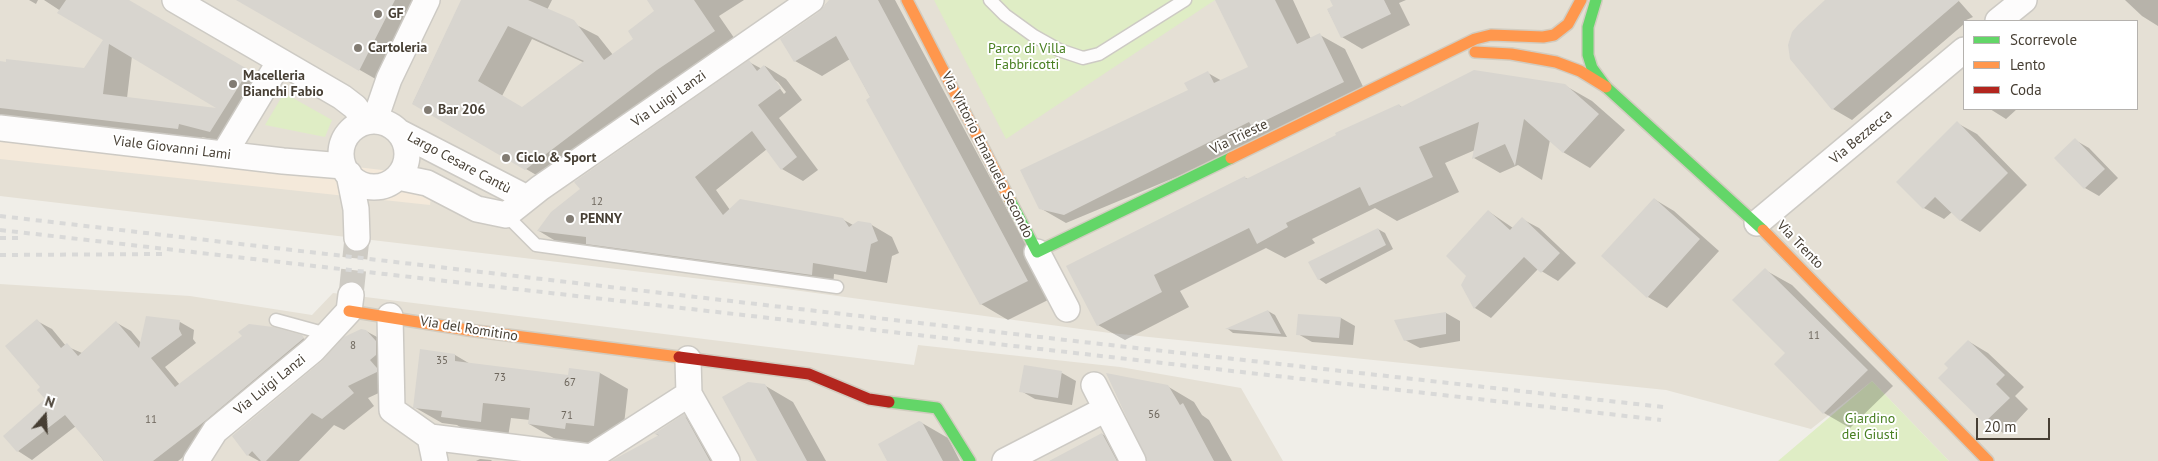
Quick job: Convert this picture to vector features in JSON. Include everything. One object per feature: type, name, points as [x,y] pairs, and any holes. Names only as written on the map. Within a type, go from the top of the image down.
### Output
[{"type":"street","points":[[175,0],[326,87],[349,102],[368,121]]},
{"type":"street","points":[[394,180],[358,234],[341,149],[345,139],[356,126],[368,121],[378,108],[389,79],[427,0]]},
{"type":"street","name":"Via Luigi Lanzi","points":[[527,198],[811,0]]},
{"type":"street","name":"Via Vittorio Emanuele Secondo","points":[[907,0],[1067,309]]},
{"type":"street","name":"Via Trieste","points":[[1037,252],[1454,51],[1475,39],[1491,35],[1544,37],[1554,35],[1568,24],[1581,0]]},
{"type":"street","name":"Via Trento","points":[[1596,0],[1588,27],[1588,55],[1592,68],[1606,86],[1758,223],[1988,461]]},
{"type":"street","points":[[1999,20],[2024,0]]},
{"type":"street","name":"Via Trieste","points":[[1454,51],[1511,54],[1556,62],[1580,71],[1606,86]]},
{"type":"street","name":"Via Bezzecca","points":[[1758,223],[1963,51]]},
{"type":"street","points":[[224,154],[280,61]]},
{"type":"street","points":[[326,87],[346,94],[360,94],[376,90],[389,79]]},
{"type":"street","name":"Largo Cesare Cantù","points":[[346,170],[358,183],[371,187],[394,180],[427,183],[477,209],[506,215],[527,198],[399,132],[388,124],[368,121]]},
{"type":"street","name":"Viale Giovanni Lami","points":[[0,128],[346,170]]},
{"type":"street","name":"Largo Cesare Cantù","points":[[394,180],[404,169],[408,155],[406,145],[399,132]]},
{"type":"street","name":"Via Luigi Lanzi","points":[[196,461],[215,430],[314,350],[350,303],[390,316]]},
{"type":"street","points":[[390,316],[392,410],[430,437],[576,458],[591,456],[689,394]]},
{"type":"street","name":"Via del Romitino","points":[[390,316],[468,330],[809,374],[869,398],[937,408],[970,461]]},
{"type":"street","points":[[688,358],[689,394],[727,461]]},
{"type":"street","points":[[1094,385],[1133,461]]},
{"type":"street","points":[[1006,461],[1106,409]]},
{"type":"street","points":[[430,437],[435,461]]},
{"type":"lane","points":[[990,0],[1005,15],[1026,31],[1059,50],[1083,58],[1099,54],[1185,0]]},
{"type":"lane","points":[[506,215],[536,245],[837,287]]},
{"type":"lane","points":[[276,320],[327,334]]},
{"type":"shaded area","points":[[0,0],[2158,0],[2158,461],[1949,461],[1872,381],[1811,429],[1666,390],[1110,333],[786,289],[0,196]]},
{"type":"shaded area","points":[[0,125],[433,176],[430,205],[0,159]]},
{"type":"shaded area","points":[[0,284],[190,296],[312,315],[333,293],[914,365],[918,345],[1120,367],[1241,388],[1283,461],[0,461]]},
{"type":"green space","name":"Parco di Villa Fabbricotti","points":[[934,0],[1215,0],[1006,139]]},
{"type":"green space","points":[[284,93],[332,120],[325,137],[265,125]]},
{"type":"green space","name":"Giardino dei Giusti","points":[[1872,381],[1949,461],[1778,461]]},
{"type":"building","points":[[66,0],[129,0],[249,70],[210,132],[179,124],[178,129],[0,108],[0,61],[6,62],[6,59],[84,68],[103,40],[57,13]],"holes":[[[109,44],[216,108],[103,94]]]},
{"type":"building","points":[[236,0],[395,0],[359,71]]},
{"type":"building","points":[[461,0],[528,0],[574,20],[604,60],[633,39],[628,31],[654,11],[647,0],[694,0],[715,31],[657,70],[525,170],[412,104]],"holes":[[[508,26],[584,61],[522,107],[478,81]]]},
{"type":"building","points":[[829,0],[878,0],[1028,281],[980,305],[866,100],[870,97],[836,36],[794,62],[780,39],[819,12]]},
{"type":"building","points":[[1215,0],[1275,0],[1297,44],[1320,33],[1344,82],[1252,127],[1249,122],[1064,215],[1039,209],[1020,170],[1188,90],[1184,83],[1208,71],[1214,83],[1248,67]]},
{"type":"building","points":[[1330,0],[1384,0],[1391,14],[1341,38],[1327,9],[1333,6]]},
{"type":"building","points":[[1825,0],[1960,0],[1832,110],[1790,59],[1788,45],[1792,32]]},
{"type":"building","points":[[749,60],[757,71],[764,65],[781,88],[758,105],[797,157],[781,170],[752,131],[695,177],[723,215],[740,199],[843,218],[849,227],[858,221],[871,223],[878,241],[871,244],[866,272],[813,263],[812,275],[586,244],[586,237],[537,231],[551,212],[580,189],[574,182]]},
{"type":"building","points":[[1474,70],[1565,84],[1599,114],[1563,153],[1524,119],[1515,166],[1505,144],[1472,159],[1479,122],[1419,147],[1433,177],[1369,206],[1360,187],[1286,223],[1288,227],[1257,244],[1249,228],[1154,275],[1162,292],[1097,326],[1066,266],[1245,176],[1246,179],[1336,135],[1335,133],[1399,104],[1401,107]]},
{"type":"building","points":[[1957,121],[2008,173],[1960,221],[1935,197],[1923,209],[1896,182]]},
{"type":"building","points":[[2075,138],[2105,169],[2084,189],[2054,158]]},
{"type":"building","points":[[1654,198],[1700,239],[1647,298],[1601,256]]},
{"type":"building","points":[[1488,210],[1510,230],[1522,217],[1560,253],[1541,273],[1524,257],[1474,309],[1461,285],[1466,276],[1446,256]]},
{"type":"building","points":[[1378,228],[1386,245],[1318,280],[1308,262]]},
{"type":"building","points":[[1765,268],[1868,370],[1823,414],[1774,364],[1785,353],[1732,300]]},
{"type":"building","points":[[1268,310],[1281,334],[1225,329]]},
{"type":"building","points":[[1446,312],[1446,334],[1404,341],[1394,320]]},
{"type":"building","points":[[1298,314],[1341,317],[1339,338],[1296,335]]},
{"type":"building","points":[[146,316],[180,320],[179,329],[182,335],[151,358],[175,387],[242,336],[238,332],[249,324],[273,327],[302,335],[304,338],[205,421],[153,461],[104,461],[65,415],[17,452],[3,436],[45,399],[37,390],[40,387],[5,346],[37,319],[61,348],[67,343],[78,356],[116,321],[139,348]]},
{"type":"building","points":[[361,329],[366,330],[376,341],[376,355],[370,360],[377,368],[377,372],[348,386],[354,393],[322,419],[312,413],[266,461],[261,461],[252,451],[247,456],[232,436],[322,361],[344,337]]},
{"type":"building","points":[[1968,340],[2005,375],[1996,384],[2010,398],[1984,423],[1938,378],[1948,368],[1944,364]]},
{"type":"building","points":[[420,349],[455,354],[455,361],[568,375],[569,368],[600,372],[594,426],[566,423],[565,429],[528,424],[530,408],[483,403],[481,422],[441,417],[442,411],[413,408]]},
{"type":"building","points":[[1024,365],[1062,371],[1058,398],[1019,392]]},
{"type":"building","points":[[1106,373],[1168,385],[1180,405],[1183,403],[1214,461],[1147,461]]},
{"type":"building","points":[[748,382],[765,384],[807,461],[757,461],[722,397]]},
{"type":"building","points":[[684,414],[710,461],[611,461],[659,435],[654,434]]},
{"type":"building","points":[[919,421],[922,422],[943,461],[887,461],[878,444]]},
{"type":"building","points":[[1102,433],[1117,461],[1049,461]]},
{"type":"tunnel","points":[[351,295],[357,238]]},
{"type":"railway","points":[[0,216],[1083,342],[1663,407]]},
{"type":"railway","points":[[0,230],[1661,420]]},
{"type":"railway","points":[[0,238],[20,238]]},
{"type":"railway","points":[[0,255],[164,254]]},
{"type":"traffic: fast","points":[[1596,0],[1588,27],[1588,55],[1592,68],[1606,87],[1763,230]]},
{"type":"traffic: fast","points":[[1010,200],[1037,252],[1231,158]]},
{"type":"traffic: fast","points":[[889,402],[937,408],[970,461]]},
{"type":"traffic: slow","points":[[907,0],[1010,200]]},
{"type":"traffic: slow","points":[[1231,158],[1475,39],[1491,35],[1543,37],[1554,35],[1568,24],[1581,0]]},
{"type":"traffic: slow","points":[[1475,52],[1511,54],[1556,62],[1580,71],[1606,87]]},
{"type":"traffic: slow","points":[[1763,230],[1988,461]]},
{"type":"traffic: slow","points":[[349,311],[468,330],[679,357]]},
{"type":"traffic: jam","points":[[679,357],[809,374],[869,399],[889,402]]},
{"type":"place","name":"GF","points":[[378,14]]},
{"type":"place","name":"Cartoleria","points":[[358,48]]},
{"type":"place","name":"Macelleria Bianchi Fabio","points":[[233,84]]},
{"type":"place","name":"Bar 206","points":[[428,110]]},
{"type":"place","name":"Ciclo & Sport","points":[[506,158]]},
{"type":"place","name":"PENNY","points":[[570,219]]}]
